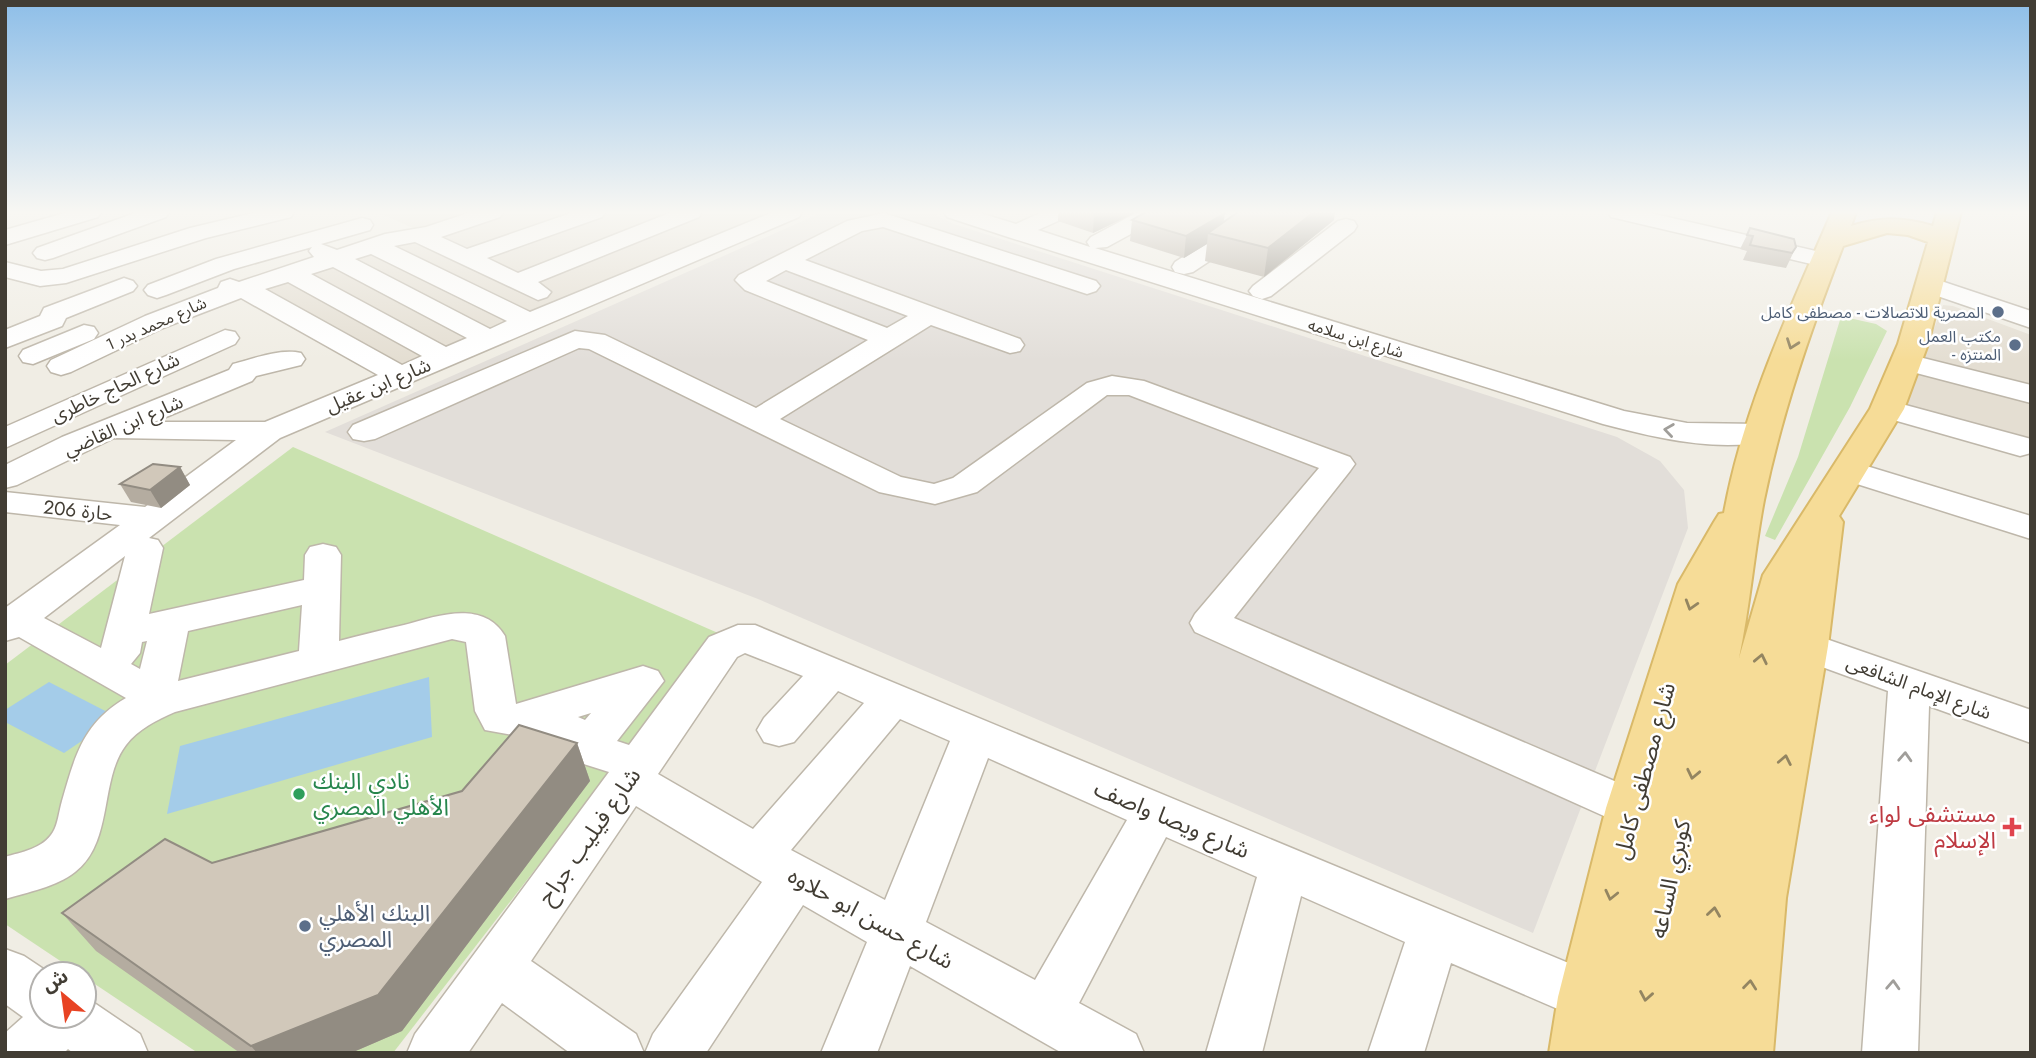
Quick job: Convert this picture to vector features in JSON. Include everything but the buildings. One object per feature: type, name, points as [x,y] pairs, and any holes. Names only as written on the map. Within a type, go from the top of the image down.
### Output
[{"type":"main road","name":"شارع مصطفى كامل","points":[[1728,716],[1728,609],[1745,502],[1764,424],[1824,261]]},
{"type":"main road","points":[[1696,1053],[1716,898],[1728,716],[1769,622],[1783,575],[1887,409],[1907,362],[1936,261]]},
{"type":"main road","points":[[1742,1053],[1759,898],[1838,488]]},
{"type":"main road","name":"شارع مصطفى كامل","points":[[1580,1053],[1588,997],[1631,807],[1698,584],[1745,502]]},
{"type":"main road","name":"كوبري الساعه","points":[[1638,1053],[1662,906],[1728,716]]},
{"type":"street","points":[[64,261],[151,298],[189,294],[198,298],[225,338],[241,355],[238,431]]},
{"type":"street","points":[[5,291],[26,298],[40,298],[131,261]]},
{"type":"street","points":[[33,356],[225,261]]},
{"type":"street","points":[[198,298],[239,289],[326,261]]},
{"type":"street","points":[[338,261],[489,339]]},
{"type":"street","points":[[429,261],[528,322]]},
{"type":"street","points":[[473,261],[555,300]]},
{"type":"street","points":[[493,271],[519,261]]},
{"type":"street","points":[[517,282],[557,261]]},
{"type":"street","name":"شارع ابن عقيل","points":[[15,625],[148,533],[269,431],[528,322],[555,300],[633,261]]},
{"type":"street","points":[[784,261],[748,280],[754,285],[890,339]]},
{"type":"street","points":[[786,261],[1010,345]]},
{"type":"street","points":[[1011,261],[1087,286]]},
{"type":"street","name":"شارع ابن سلامه","points":[[1152,261],[1614,418],[1701,434],[1764,424]]},
{"type":"street","name":"شارع ابن سلامه","points":[[1165,261],[1654,408],[1764,424]]},
{"type":"street","points":[[1184,267],[1192,261]]},
{"type":"street","points":[[1262,291],[1300,261]]},
{"type":"street","points":[[1947,261],[1980,308],[2031,341]]},
{"type":"street","points":[[1960,261],[2031,299]]},
{"type":"street","points":[[5,269],[40,279],[98,276]]},
{"type":"street","points":[[291,273],[444,357]]},
{"type":"street","points":[[5,340],[53,320],[53,314],[98,276]]},
{"type":"street","points":[[239,289],[257,296],[401,376]]},
{"type":"street","name":"شارع محمد بدر 1","points":[[61,366],[198,298]]},
{"type":"street","points":[[1980,308],[2031,320]]},
{"type":"street","points":[[757,420],[928,315]]},
{"type":"street","name":"شارع الحاج خاطرى","points":[[5,439],[114,386],[225,338]]},
{"type":"street","points":[[364,432],[575,339],[595,341],[891,485],[935,494],[965,485],[1097,390],[1112,385],[1133,387],[1339,464],[1209,623],[1631,807]]},
{"type":"street","points":[[5,346],[114,386]]},
{"type":"street","name":"شارع ابن القاضي","points":[[5,478],[242,373],[291,359]]},
{"type":"street","points":[[1907,362],[2031,394]]},
{"type":"street","points":[[1887,409],[2020,446]]},
{"type":"street","points":[[105,432],[269,431]]},
{"type":"street","points":[[1838,488],[2031,528]]},
{"type":"street","name":"حارة 206","points":[[5,502],[148,533]]},
{"type":"street","points":[[1989,526],[2031,539]]},
{"type":"street","points":[[114,673],[127,632],[148,533]]},
{"type":"street","points":[[127,632],[171,622],[322,571],[319,660]]},
{"type":"street","points":[[158,697],[171,622]]},
{"type":"street","points":[[15,625],[158,697]]},
{"type":"street","points":[[5,878],[52,862],[71,846],[105,736],[125,717],[158,697],[452,626],[472,627],[485,636],[496,711],[500,719],[513,722],[559,727],[573,733],[586,748],[647,676],[513,722]]},
{"type":"street","name":"شارع فيليب جراح","points":[[435,1053],[723,647],[738,639],[755,639]]},
{"type":"street","name":"شارع ويصا واصف","points":[[755,639],[1588,997]]},
{"type":"street","name":"شارع الإمام الشافعى","points":[[1806,646],[2031,727]]},
{"type":"street","points":[[779,730],[831,671]]},
{"type":"street","points":[[1890,1053],[1909,683]]},
{"type":"street","points":[[673,1053],[776,866],[893,698]]},
{"type":"street","points":[[849,1053],[975,734]]},
{"type":"street","name":"شارع حسن ابو حلاوه","points":[[586,748],[634,772],[776,866],[1115,1053]]},
{"type":"street","points":[[1045,1014],[1156,812]]},
{"type":"street","points":[[1234,1053],[1284,867]]},
{"type":"street","points":[[1396,1053],[1434,932]]},
{"type":"street","points":[[496,967],[616,1053]]},
{"type":"street","points":[[5,974],[28,990]]},
{"type":"street","points":[[24,1053],[48,1030]]},
{"type":"street","points":[[88,1030],[120,1053]]},
{"type":"shaded area","points":[[324,261],[666,261],[392,377],[243,290]]},
{"type":"shaded area","points":[[711,261],[1070,261],[1617,437],[1660,461],[1684,490],[1688,528],[1533,933],[758,599],[325,432]]},
{"type":"shaded area","points":[[1943,305],[1953,306],[2031,335],[2031,443],[1904,407]]},
{"type":"green space","points":[[1849,318],[1876,324],[1887,331],[1850,407],[1775,540],[1765,536],[1798,457],[1840,320]]},
{"type":"green space","name":"نادي البنك الأهلي المصري","points":[[293,447],[718,633],[393,1053],[198,1053],[98,986],[98,960],[59,960],[5,924],[5,665]]},
{"type":"water","points":[[429,677],[432,737],[167,814],[180,746]]},
{"type":"water","points":[[49,682],[117,717],[64,753],[5,722],[5,710]]},
{"type":"place","name":"المصرية للاتصالات - مصطفى كامل","points":[[1998,312]]},
{"type":"place","name":"مكتب العمل - المنتزه","points":[[2015,345]]},
{"type":"place","name":"نادي البنك الأهلي المصري","points":[[299,794]]},
{"type":"place","name":"مستشفى لواء الإسلام","points":[[2012,827]]},
{"type":"place","name":"البنك الأهلي المصري","points":[[305,926]]}]
